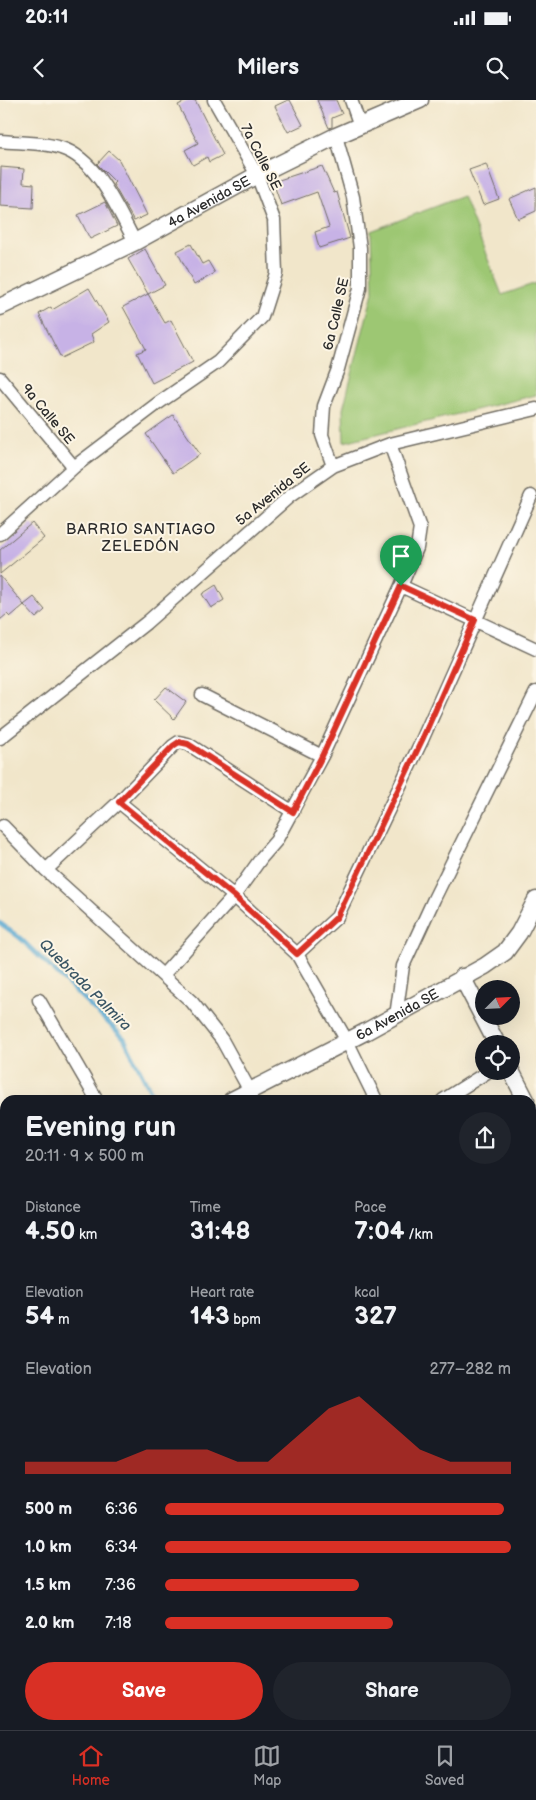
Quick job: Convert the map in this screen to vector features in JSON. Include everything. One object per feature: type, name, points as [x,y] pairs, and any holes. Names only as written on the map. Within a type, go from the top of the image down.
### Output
[{"type":"street","name":"7a Calle SE","points":[[74,467],[157,404],[218,362],[262,317],[276,273],[274,220],[257,175],[214,100]]},
{"type":"street","points":[[351,100],[360,126]]},
{"type":"street","name":"4a Avenida SE","points":[[0,307],[135,242],[257,175],[336,136],[420,100]]},
{"type":"street","name":"6a Calle SE","points":[[333,466],[322,435],[324,406],[338,369],[360,288],[360,248],[353,197],[336,136]]},
{"type":"street","points":[[0,141],[60,147],[80,157],[112,196],[135,242]]},
{"type":"street","name":"9a Calle SE","points":[[0,378],[74,467]]},
{"type":"street","name":"5a Avenida SE","points":[[0,738],[146,623],[290,496],[333,466],[390,444],[536,409]]},
{"type":"street","points":[[163,975],[234,896],[276,841],[322,756],[401,586],[417,548],[420,528],[390,444]]},
{"type":"street","points":[[0,534],[74,467]]},
{"type":"street","points":[[297,954],[337,917],[422,740],[531,496]]},
{"type":"street","points":[[401,586],[536,649]]},
{"type":"street","points":[[396,1016],[404,966],[434,899],[536,692]]},
{"type":"street","points":[[202,696],[322,756]]},
{"type":"street","points":[[46,870],[119,802],[179,742],[188,744],[293,812]]},
{"type":"street","points":[[119,802],[234,896],[297,954],[347,1041],[374,1095]]},
{"type":"street","points":[[3,826],[46,870],[192,1002],[222,1040],[244,1095]]},
{"type":"street","name":"6a Avenida SE","points":[[246,1095],[396,1016],[462,977],[485,966],[505,952],[535,908]]},
{"type":"street","points":[[462,977],[491,1035]]},
{"type":"street","points":[[39,1000],[94,1095]]},
{"type":"street","points":[[451,1095],[475,1080]]},
{"type":"street","points":[[516,1080],[523,1095]]},
{"type":"green space","points":[[463,196],[502,295],[536,283],[536,395],[344,442],[343,409],[373,292],[371,231]]},
{"type":"building","points":[[188,100],[195,100],[223,155],[209,162],[207,157],[193,165],[185,150],[198,143],[178,105]]},
{"type":"building","points":[[290,100],[303,125],[288,132],[275,106]]},
{"type":"building","points":[[317,100],[336,100],[342,114],[332,118],[332,127],[329,128]]},
{"type":"building","points":[[109,151],[119,160],[147,215],[134,221],[113,184],[115,182],[97,164]]},
{"type":"building","points":[[486,164],[499,199],[483,205],[469,170]]},
{"type":"building","points":[[322,166],[334,193],[337,192],[350,238],[319,248],[315,232],[329,227],[317,192],[281,205],[273,182]]},
{"type":"building","points":[[1,167],[24,169],[23,183],[34,184],[33,208],[0,206]]},
{"type":"building","points":[[536,187],[536,211],[518,219],[509,199]]},
{"type":"building","points":[[105,202],[117,226],[90,239],[78,215]]},
{"type":"building","points":[[191,244],[202,264],[208,261],[215,273],[194,285],[177,251]]},
{"type":"building","points":[[145,249],[165,285],[148,294],[128,259]]},
{"type":"building","points":[[89,288],[109,322],[91,334],[94,342],[61,358],[39,314],[51,307],[52,310]]},
{"type":"building","points":[[148,294],[165,323],[171,320],[193,362],[152,383],[137,353],[146,349],[123,307]]},
{"type":"building","points":[[173,415],[200,454],[173,473],[146,434]]},
{"type":"building","points":[[32,523],[44,538],[0,574],[0,550]]},
{"type":"building","points":[[0,576],[24,605],[10,617],[7,614],[0,620]]},
{"type":"building","points":[[216,585],[224,600],[211,608],[202,594]]},
{"type":"building","points":[[34,597],[45,610],[36,618],[24,605]]},
{"type":"building","points":[[166,687],[186,702],[174,719],[154,700]]},
{"type":"waterway","name":"Quebrada Palmira","points":[[0,923],[20,938],[124,1038],[152,1095]]},
{"type":"district","name":"BARRIO SANTIAGO ZELEDÓN","points":[[141,538]]},
{"type":"route","points":[[401,586],[475,620],[422,740],[337,917],[297,954],[234,896],[119,802],[179,742],[188,744],[293,812],[322,756],[401,586]]}]
